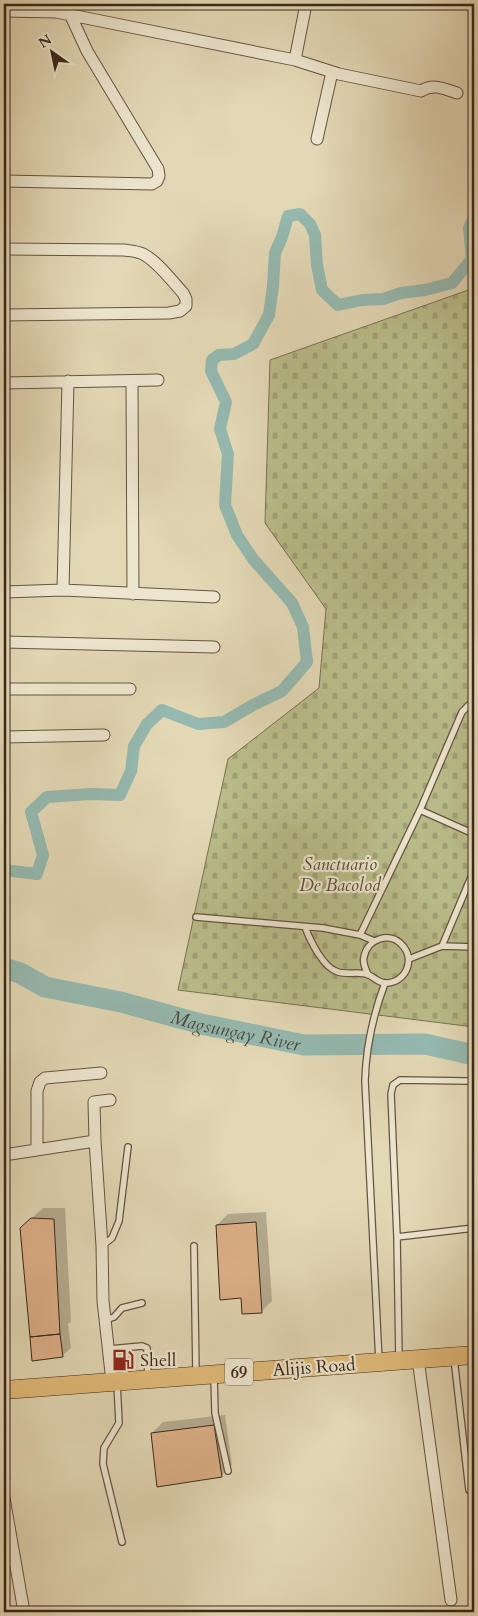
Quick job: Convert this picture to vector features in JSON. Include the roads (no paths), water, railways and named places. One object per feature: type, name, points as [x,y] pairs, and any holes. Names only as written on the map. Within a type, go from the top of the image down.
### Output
[{"type":"main road","name":"Alijis Road","points":[[4,1390],[474,1355]]},
{"type":"street","points":[[295,60],[306,4]]},
{"type":"street","points":[[4,11],[54,8],[70,14],[295,60],[332,72],[416,90],[421,91],[432,86],[456,94]]},
{"type":"street","points":[[4,181],[152,184],[158,182],[160,176],[158,169],[87,51],[70,14]]},
{"type":"street","points":[[317,140],[332,72]]},
{"type":"street","points":[[4,250],[124,250],[143,254],[183,293],[186,299],[186,306],[180,311],[169,312],[4,315]]},
{"type":"street","points":[[4,383],[158,380]]},
{"type":"street","points":[[64,590],[68,381]]},
{"type":"street","points":[[132,381],[133,594]]},
{"type":"street","points":[[4,592],[64,590],[214,597]]},
{"type":"street","points":[[4,642],[214,647]]},
{"type":"street","points":[[4,689],[130,689]]},
{"type":"street","points":[[4,737],[104,735]]},
{"type":"street","points":[[37,1149],[37,1091],[40,1082],[45,1078],[101,1073]]},
{"type":"street","points":[[110,1100],[94,1102],[105,1320],[115,1382]]},
{"type":"street","points":[[4,1155],[95,1141]]},
{"type":"street","points":[[418,1359],[451,1600]]},
{"type":"street","points":[[4,1498],[24,1612]]},
{"type":"lane","points":[[360,935],[420,810],[462,712],[470,704],[474,705]]},
{"type":"lane","points":[[420,810],[474,834]]},
{"type":"lane","points":[[442,946],[474,870]]},
{"type":"lane","points":[[196,917],[305,927],[360,935],[374,941]]},
{"type":"lane","points":[[305,927],[313,946],[331,969],[337,972],[368,975]]},
{"type":"lane","points":[[392,938],[401,943],[407,950],[409,959],[408,969],[402,977],[394,982],[376,981],[368,975],[364,966],[364,957],[367,948],[374,941],[392,938]]},
{"type":"lane","points":[[409,959],[442,946],[474,947]]},
{"type":"lane","points":[[379,1362],[365,1081],[374,1011],[385,983]]},
{"type":"lane","points":[[399,1361],[397,1237],[391,1094],[393,1085],[400,1080],[467,1081]]},
{"type":"lane","points":[[102,1246],[112,1238],[118,1221],[128,1147]]},
{"type":"lane","points":[[397,1237],[474,1228]]},
{"type":"lane","points":[[194,1246],[205,1375],[228,1471]]},
{"type":"lane","points":[[105,1320],[114,1317],[122,1308],[142,1303]]},
{"type":"lane","points":[[109,1349],[142,1346],[147,1348],[148,1379]]},
{"type":"lane","points":[[454,1356],[469,1490]]},
{"type":"lane","points":[[115,1382],[119,1424],[104,1448],[103,1464],[122,1542]]},
{"type":"waterway","points":[[4,870],[37,874],[43,855],[31,812],[47,797],[91,794],[120,795],[131,771],[134,746],[147,724],[162,710],[198,724],[224,722],[282,691],[307,662],[303,627],[292,603],[253,559],[237,535],[225,505],[228,454],[220,429],[226,402],[211,371],[212,360],[219,355],[234,354],[253,344],[269,315],[275,253],[288,216],[300,214],[310,224],[315,235],[317,265],[322,290],[338,305],[362,300],[383,299],[401,293],[425,290],[452,283],[472,259],[469,228],[474,217]]},
{"type":"waterway","name":"Magsungay River","points":[[4,968],[20,973],[45,987],[121,1002],[201,1024],[304,1045],[425,1044],[474,1055]]},
{"type":"place","name":"Shell","points":[[123,1360]]},
{"type":"park label","name":"Sanctuario De Bacolod","points":[[340,874]]}]
